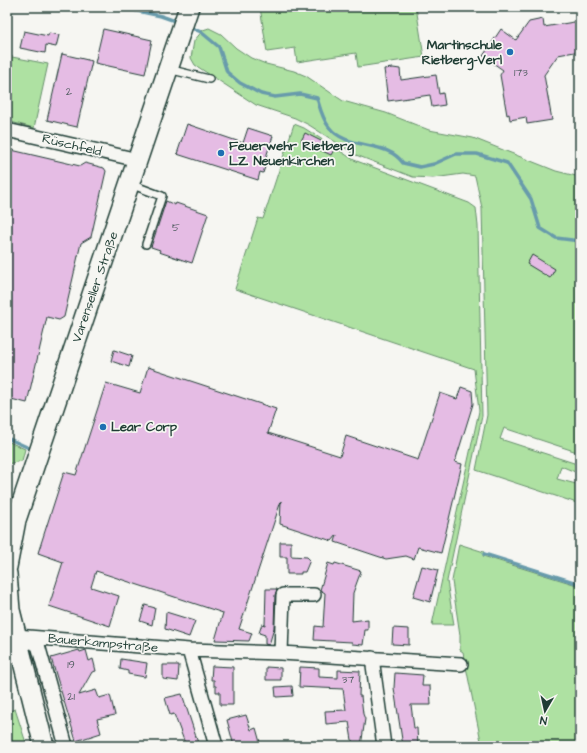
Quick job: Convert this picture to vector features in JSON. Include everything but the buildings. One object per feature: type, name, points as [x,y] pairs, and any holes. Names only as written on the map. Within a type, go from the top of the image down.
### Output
[{"type":"main road","name":"Varenseller Straße","points":[[7,567],[16,520],[188,9]]},
{"type":"main road","points":[[7,574],[10,610],[44,746]]},
{"type":"street","name":"Rüschfeld","points":[[7,130],[138,160]]},
{"type":"street","points":[[281,653],[283,595],[314,595]]},
{"type":"street","name":"Bauerkampstraße","points":[[16,636],[189,650],[281,653],[461,664]]},
{"type":"street","points":[[16,636],[38,645],[66,746]]},
{"type":"street","points":[[189,650],[216,746]]},
{"type":"street","points":[[372,658],[384,746]]},
{"type":"lane","points":[[168,69],[209,79]]},
{"type":"lane","points":[[130,184],[162,196],[146,244]]},
{"type":"green space","points":[[260,7],[416,7],[424,57],[358,67],[356,53],[297,62],[295,48],[267,52]]},
{"type":"green space","points":[[209,28],[221,34],[236,48],[251,58],[306,76],[343,101],[386,113],[429,130],[473,138],[556,171],[580,177],[580,453],[504,428],[500,439],[580,465],[580,474],[561,466],[557,479],[580,485],[580,504],[476,470],[487,415],[482,208],[475,176],[463,174],[433,178],[413,177],[356,155],[309,125],[295,118],[256,105],[195,65],[191,58],[194,41],[203,30]]},
{"type":"green space","points":[[7,56],[48,64],[34,128],[7,121]]},
{"type":"green space","points":[[294,124],[304,128],[354,160],[469,203],[476,208],[478,226],[482,416],[447,581],[454,625],[432,625],[479,411],[474,369],[235,289],[258,218],[263,219]]},
{"type":"green space","points":[[7,441],[25,449],[22,461],[7,464]]},
{"type":"green space","points":[[459,544],[484,552],[483,556],[580,586],[580,746],[482,746],[463,652],[460,650],[460,635],[452,581]]},
{"type":"green space","points":[[15,709],[27,746],[7,746],[7,712]]},
{"type":"waterway","points":[[119,7],[161,16],[178,22]]},
{"type":"waterway","points":[[189,27],[201,32],[219,47],[227,72],[240,83],[261,94],[275,97],[300,94],[317,98],[329,127],[346,139],[356,143],[377,147],[396,156],[403,163],[420,167],[434,164],[456,154],[477,154],[507,163],[531,199],[540,228],[556,238],[580,241]]},
{"type":"waterway","points":[[7,438],[29,448]]},
{"type":"waterway","points":[[484,554],[580,584]]},
{"type":"place","name":"Martinschule Rietberg-Verl","points":[[510,52]]},
{"type":"place","name":"Feuerwehr Rietberg LZ Neuenkirchen","points":[[221,153]]},
{"type":"place","name":"Lear Corp","points":[[103,427]]}]
